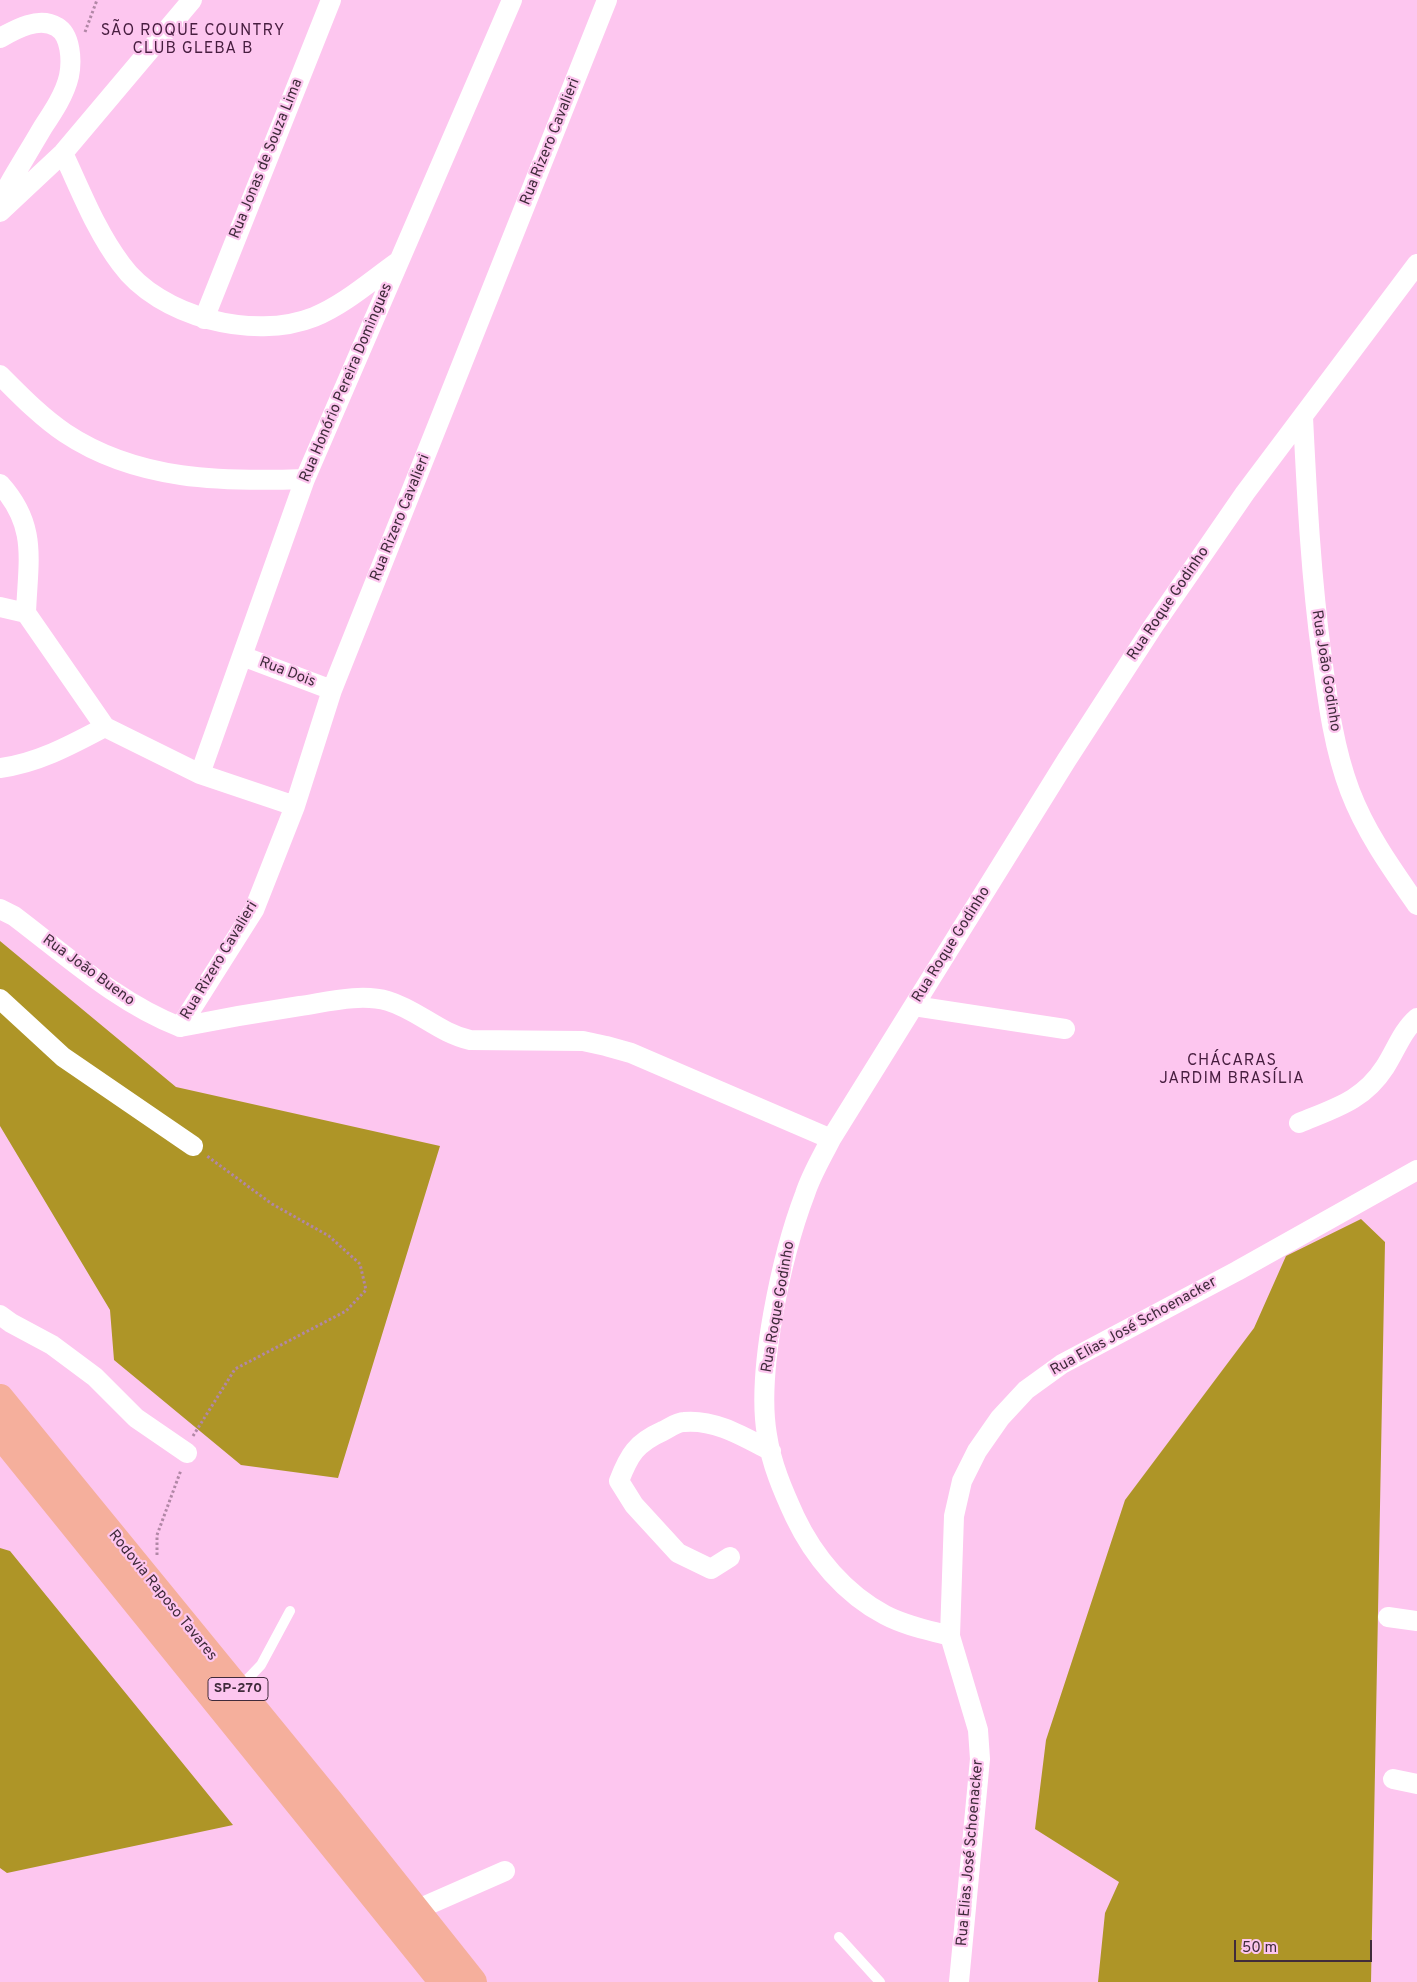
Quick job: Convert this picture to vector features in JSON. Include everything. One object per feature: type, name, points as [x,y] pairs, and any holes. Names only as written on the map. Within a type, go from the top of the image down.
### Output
[{"type":"highway","name":"Rodovia Raposo Tavares","points":[[0,1398],[238,1689],[473,1982]]},
{"type":"highway","name":"Rodovia Raposo Tavares","points":[[0,1434],[443,1982]]},
{"type":"street","points":[[0,212],[62,153],[192,0]]},
{"type":"street","name":"Rua Jonas de Souza Lima","points":[[204,318],[331,0]]},
{"type":"street","name":"Rua Honório Pereira Domingues","points":[[200,774],[306,479],[512,0]]},
{"type":"street","name":"Rua Rizero Cavalieri","points":[[180,1027],[254,910],[295,806],[332,690],[607,0]]},
{"type":"street","points":[[0,38],[35,23],[50,22],[61,29],[69,46],[70,62],[69,76],[58,103],[0,200]]},
{"type":"street","points":[[62,153],[102,234],[121,266],[143,288],[166,303],[204,318],[258,326],[297,323],[334,306],[399,260]]},
{"type":"street","name":"Rua Roque Godinho","points":[[950,1636],[904,1624],[866,1603],[842,1584],[823,1564],[803,1534],[785,1496],[766,1434],[765,1399],[769,1348],[785,1258],[805,1191],[831,1139],[1154,625],[1208,545],[1417,264]]},
{"type":"street","points":[[0,374],[31,405],[65,433],[113,458],[149,470],[191,478],[246,481],[306,479]]},
{"type":"street","name":"Rua João Godinho","points":[[1303,417],[1312,584],[1328,707],[1339,756],[1350,791],[1365,826],[1417,906]]},
{"type":"street","points":[[0,484],[18,508],[26,526],[28,544],[26,612],[105,727],[200,774],[295,806]]},
{"type":"street","points":[[0,607],[26,612]]},
{"type":"street","name":"Rua Dois","points":[[242,656],[332,690]]},
{"type":"street","points":[[0,768],[44,757],[105,727]]},
{"type":"street","name":"Rua João Bueno","points":[[0,909],[14,916],[132,1004],[154,1017],[180,1027]]},
{"type":"street","points":[[180,1027],[331,1001],[366,998],[387,1000],[411,1010],[454,1036],[470,1040],[583,1041],[631,1053],[831,1139]]},
{"type":"street","points":[[0,999],[63,1057],[192,1146]]},
{"type":"street","points":[[914,1006],[1065,1029]]},
{"type":"street","points":[[1299,1123],[1359,1096],[1375,1082],[1408,1025],[1417,1018]]},
{"type":"street","name":"Rua Elias José Schoenacker","points":[[959,1982],[980,1759],[978,1730],[950,1636],[954,1516],[962,1481],[977,1451],[995,1424],[1026,1390],[1062,1364],[1237,1272],[1417,1170]]},
{"type":"street","points":[[0,1315],[59,1350],[95,1377],[136,1418],[187,1454]]},
{"type":"street","points":[[730,1557],[711,1569],[678,1553],[634,1504],[619,1481],[629,1455],[650,1436],[682,1422],[712,1424],[736,1433],[771,1451]]},
{"type":"street","points":[[1388,1617],[1417,1621]]},
{"type":"street","points":[[1393,1779],[1417,1784]]},
{"type":"street","points":[[416,1910],[504,1871]]},
{"type":"lane","points":[[238,1689],[261,1665],[290,1611]]},
{"type":"lane","points":[[839,1937],[880,1982]]},
{"type":"path","points":[[156,1561],[157,1535],[195,1432],[235,1369],[346,1311],[366,1290],[360,1264],[329,1236],[272,1204],[192,1146]]},
{"type":"shaded area","points":[[0,941],[176,1087],[440,1146],[338,1478],[241,1465],[114,1360],[110,1310],[0,1126]]},
{"type":"shaded area","points":[[1361,1219],[1385,1242],[1371,1982],[1098,1982],[1105,1913],[1119,1882],[1035,1829],[1046,1740],[1125,1500],[1254,1328],[1286,1256]]},
{"type":"shaded area","points":[[0,1548],[10,1551],[233,1825],[7,1873],[0,1868]]},
{"type":"district","name":"SÃO ROQUE COUNTRY CLUB GLEBA B","points":[[193,41]]},
{"type":"district","name":"CHÁCARAS JARDIM BRASÍLIA","points":[[1232,1071]]}]
